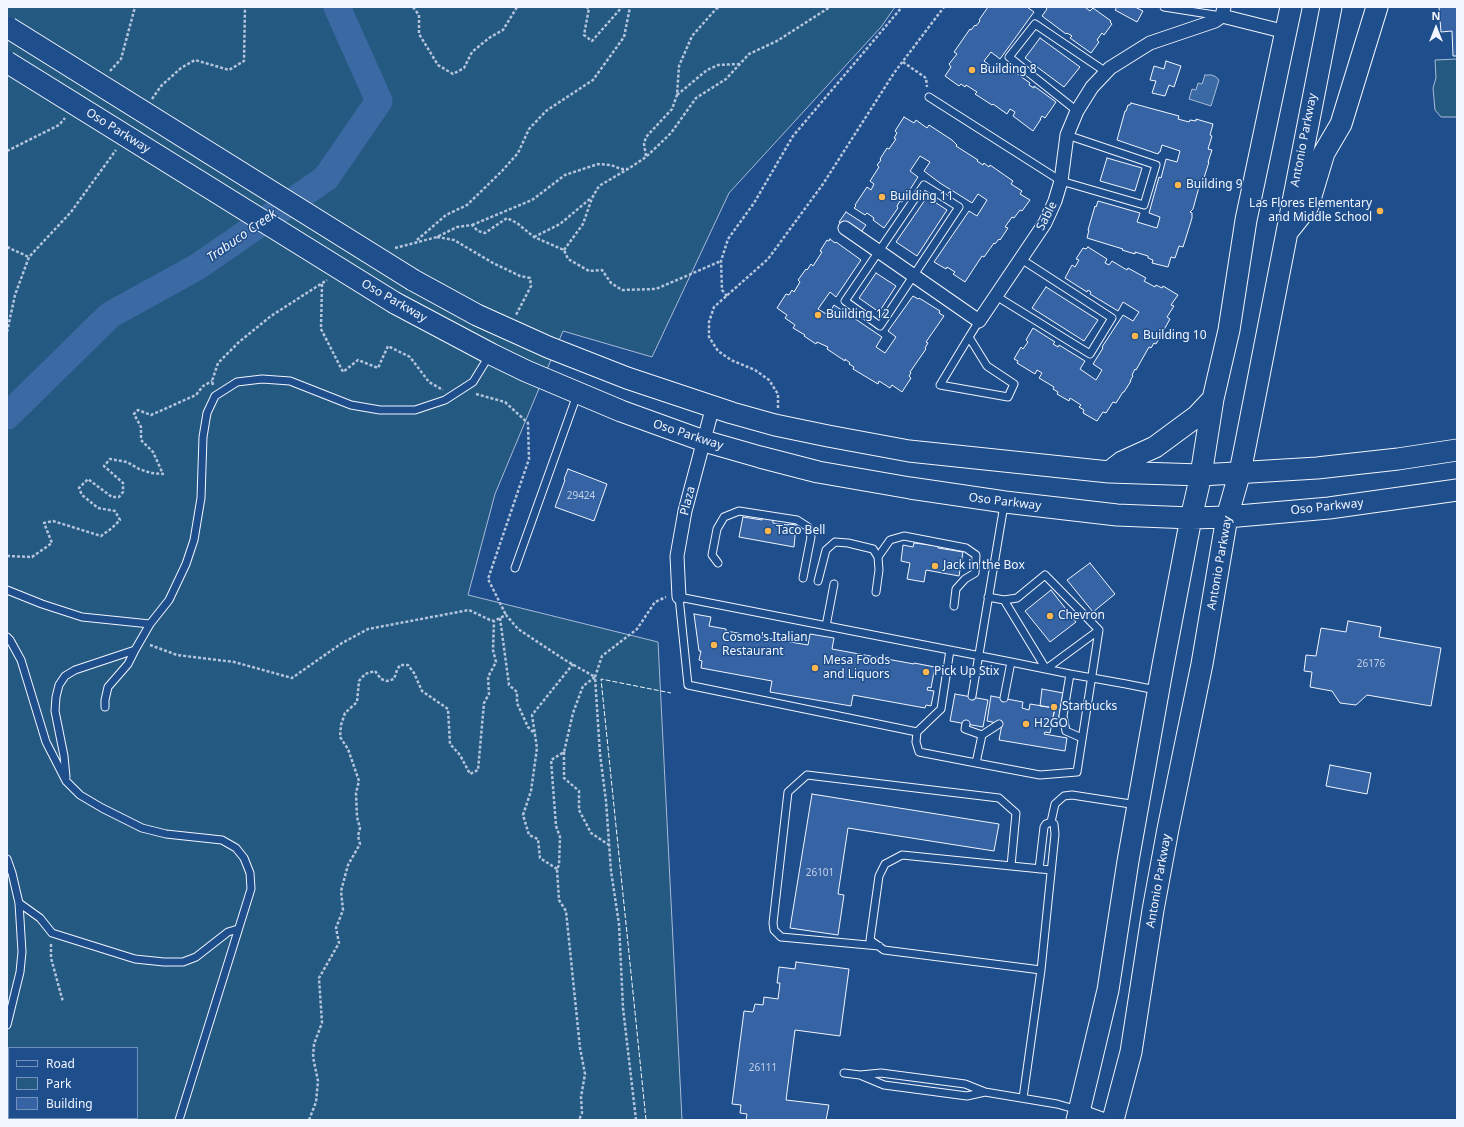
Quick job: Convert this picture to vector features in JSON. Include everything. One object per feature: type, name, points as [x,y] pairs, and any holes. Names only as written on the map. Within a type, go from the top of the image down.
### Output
[{"type":"main road","points":[[1079,1115],[1108,990],[1158,691],[1191,518],[1201,475],[1213,399],[1229,330],[1246,220],[1291,7]]},
{"type":"main road","name":"Antonio Parkway","points":[[1113,1120],[1131,1052],[1153,910],[1202,664],[1227,517],[1240,472],[1330,7]]},
{"type":"main road","points":[[1286,235],[1308,206],[1324,153],[1341,124],[1377,7]]},
{"type":"main road","points":[[8,27],[413,280],[477,315],[548,347],[627,378],[774,425],[909,451],[1109,472],[1201,475],[1325,467],[1398,459],[1457,450]]},
{"type":"main road","name":"Oso Parkway","points":[[7,62],[395,303],[490,354],[526,371],[621,411],[704,441],[818,472],[1005,502],[1117,515],[1191,518],[1227,517],[1329,508],[1457,490]]},
{"type":"main road","points":[[1109,472],[1122,462],[1155,447],[1198,416],[1213,399]]},
{"type":"main road","points":[[1138,805],[1146,810],[1148,824],[1168,829]]},
{"type":"street","points":[[1223,12],[1286,32]]},
{"type":"street","name":"Sable","points":[[979,321],[1045,222],[1055,201],[1061,181],[1067,135],[1076,111],[1092,87],[1106,72],[1150,43],[1215,21],[1223,12]]},
{"type":"street","points":[[844,228],[979,321]]},
{"type":"street","name":"Plaza","points":[[679,594],[677,556],[685,512],[713,406]]},
{"type":"street","points":[[1079,1115],[1105,1120]]},
{"type":"lane","points":[[1164,7],[1223,12]]},
{"type":"lane","points":[[1076,111],[1009,57],[1035,24],[1106,72]]},
{"type":"lane","points":[[929,97],[1061,181],[1144,205],[1156,165],[1067,135]]},
{"type":"lane","points":[[924,185],[959,207],[914,276],[880,326],[845,301],[924,185]]},
{"type":"lane","points":[[996,296],[1090,354],[1112,318],[1021,259]]},
{"type":"lane","points":[[968,337],[987,366],[1014,384],[1008,397],[940,385],[968,337],[979,321]]},
{"type":"lane","points":[[105,706],[104,700],[108,687],[128,664],[150,624],[169,600],[186,564],[194,540],[201,498],[203,437],[207,413],[215,396],[237,382],[262,379],[290,382],[351,405],[380,410],[415,410],[445,400],[473,382],[490,354]]},
{"type":"lane","points":[[515,568],[578,393]]},
{"type":"lane","points":[[972,696],[1005,502]]},
{"type":"lane","points":[[718,563],[712,555],[717,529],[724,517],[739,511],[797,520],[808,527],[811,537],[803,578]]},
{"type":"lane","points":[[878,557],[890,540],[904,536],[966,548],[976,555],[975,573],[966,579],[956,589],[954,606]]},
{"type":"lane","points":[[818,581],[826,550],[835,542],[848,543],[873,549],[878,557],[879,570],[876,592]]},
{"type":"lane","points":[[988,597],[1004,600],[1017,598],[1045,575],[1099,630]]},
{"type":"lane","points":[[826,626],[834,584]]},
{"type":"lane","points":[[7,590],[42,604],[82,617],[150,624]]},
{"type":"lane","points":[[917,732],[688,685],[679,594],[826,626],[1158,691]]},
{"type":"lane","points":[[1004,600],[1046,669]]},
{"type":"lane","points":[[950,650],[941,710],[917,732],[916,742],[920,752],[1040,775],[1077,772],[1099,630]]},
{"type":"lane","points":[[1046,669],[1099,630]]},
{"type":"lane","points":[[7,637],[21,660],[46,742],[66,781],[80,795],[142,828],[166,834],[222,840],[236,848],[244,858],[250,873],[251,889],[179,1120]]},
{"type":"lane","points":[[66,781],[64,756],[55,711],[59,685],[65,676],[75,670],[135,650]]},
{"type":"lane","points":[[1004,698],[1011,662]]},
{"type":"lane","points":[[1070,674],[1063,716],[1066,731],[1082,738]]},
{"type":"lane","points":[[966,724],[965,729],[982,735]]},
{"type":"lane","points":[[976,763],[982,735],[999,724]]},
{"type":"lane","points":[[879,946],[782,937],[774,930],[773,923],[788,792],[807,775],[999,798],[1016,813],[1011,866]]},
{"type":"lane","points":[[1051,822],[1055,804],[1064,796],[1072,795],[1138,805]]},
{"type":"lane","points":[[1039,869],[1044,828],[1046,824],[1051,822]]},
{"type":"lane","points":[[1023,1098],[1041,970],[1055,828],[1054,824],[1051,822]]},
{"type":"lane","points":[[1041,970],[884,950],[870,940],[879,876],[885,864],[902,855],[1051,870]]},
{"type":"lane","points":[[7,859],[12,873],[18,903],[22,952],[20,972],[7,1025]]},
{"type":"lane","points":[[18,903],[40,918],[52,933],[135,959],[183,962],[196,957],[228,932],[238,929]]},
{"type":"lane","points":[[844,1073],[860,1076],[884,1085],[967,1096],[985,1092]]},
{"type":"lane","points":[[860,1076],[881,1073],[965,1084],[985,1092],[1057,1104],[1079,1115]]},
{"type":"path","points":[[413,7],[419,15],[419,34],[438,65],[453,74],[464,68],[472,52],[489,38],[503,30],[516,7]]},
{"type":"path","points":[[586,7],[589,8],[584,35],[592,41],[622,7]]},
{"type":"path","points":[[416,242],[446,215],[467,205],[502,171],[518,153],[529,129],[546,111],[593,80],[624,37],[630,7]]},
{"type":"path","points":[[646,157],[644,144],[646,137],[672,109],[677,95],[679,66],[692,36],[716,9],[720,7]]},
{"type":"path","points":[[564,250],[583,224],[598,186],[646,157],[671,133],[696,98],[726,79],[749,54],[777,41],[830,7]]},
{"type":"path","points":[[727,296],[722,290],[720,261],[728,239],[754,203],[793,136],[902,7]]},
{"type":"path","points":[[774,425],[779,405],[778,394],[769,380],[755,370],[731,360],[718,351],[709,337],[709,322],[714,307],[768,259],[822,184],[903,62],[944,7]]},
{"type":"path","points":[[903,62],[926,78],[929,97]]},
{"type":"path","points":[[677,95],[706,70],[718,65],[740,64]]},
{"type":"path","points":[[389,250],[437,236],[457,227],[472,225],[532,200],[565,175],[598,164],[612,165],[621,169],[628,169]]},
{"type":"path","points":[[534,237],[560,224],[592,198]]},
{"type":"path","points":[[472,225],[478,231],[485,233],[507,218],[517,222],[534,237],[564,250],[568,259],[589,271],[602,270],[611,283],[622,290],[656,289],[720,261]]},
{"type":"path","points":[[437,236],[454,240],[520,276],[530,278],[531,286],[509,329]]},
{"type":"path","points":[[7,247],[29,257]]},
{"type":"path","points":[[215,396],[212,381],[218,363],[239,342],[272,316],[329,279]]},
{"type":"path","points":[[322,284],[321,330],[343,372],[358,360],[378,368],[388,346],[410,357],[429,382],[462,400],[477,393],[505,402],[528,423],[529,459],[488,579],[506,614],[518,629],[596,677]]},
{"type":"path","points":[[7,556],[32,557],[52,543],[44,522],[53,521],[102,536],[112,528],[120,520],[115,511],[98,508],[82,495],[80,488],[88,479],[112,497],[119,497],[123,492],[123,483],[104,466],[110,459],[127,462],[150,473],[163,474],[153,452],[141,440],[142,427],[134,414],[138,410],[151,415],[196,395],[203,386],[212,381]]},
{"type":"path","points":[[636,1120],[623,1008],[619,924],[600,754],[596,677],[602,656],[637,628],[655,602],[679,594]]},
{"type":"path","points":[[140,641],[177,656],[234,662],[292,678],[342,644],[368,629],[469,610],[494,621],[506,614]]},
{"type":"path","points":[[500,618],[509,685],[517,692],[517,703],[528,727],[535,734]]},
{"type":"path","points":[[309,1120],[316,1102],[318,1081],[313,1057],[314,1044],[322,1023],[319,978],[339,943],[336,928],[343,910],[341,891],[348,865],[360,844],[358,836],[360,828],[357,817],[356,793],[358,781],[348,749],[340,737],[341,725],[345,713],[357,702],[359,682],[365,674],[375,671],[381,679],[387,681],[394,679],[396,670],[400,665],[408,665],[414,673],[422,691],[448,709],[450,744],[460,755],[470,774],[478,770],[484,703],[489,694],[488,677],[496,662],[493,650],[494,621]]},
{"type":"path","points":[[557,869],[540,858],[538,839],[529,835],[523,815],[531,791],[537,748],[532,715],[573,664]]},
{"type":"path","points":[[596,677],[583,686],[574,713],[564,752],[564,778],[579,791],[579,810],[591,833],[609,845]]},
{"type":"path","points":[[564,752],[551,760],[556,826],[560,837],[559,865],[557,869],[559,900],[566,911],[580,1048],[585,1074],[581,1097],[582,1113],[579,1120]]},
{"type":"path","points":[[52,933],[50,958],[63,1002]]},
{"type":"green space","points":[[7,7],[895,7],[881,27],[729,193],[652,357],[563,331],[495,494],[468,595],[658,642],[682,1120],[7,1120]]},
{"type":"green space","points":[[1457,59],[1457,117],[1441,117],[1435,110],[1433,88],[1436,78],[1435,60]]},
{"type":"shaded area","points":[[1205,75],[1212,75],[1219,80],[1211,106],[1189,99],[1192,89],[1196,90],[1198,83],[1202,84]]},
{"type":"building","name":"Building 8","points":[[988,7],[1027,7],[1034,12],[1000,59],[991,52],[984,61],[1000,73],[1005,65],[1030,83],[1029,85],[1034,88],[1034,86],[1056,102],[1045,118],[1042,116],[1033,131],[1013,116],[1015,112],[1010,109],[1007,114],[975,94],[977,92],[966,85],[965,87],[961,84],[959,86],[945,76],[951,67],[949,64],[957,54],[954,52],[970,29],[971,30],[975,25],[976,26],[980,21],[979,20]]},
{"type":"building","points":[[1045,7],[1086,7],[1090,11],[1093,8],[1111,21],[1110,22],[1112,24],[1104,35],[1102,33],[1097,40],[1099,42],[1091,53],[1070,38],[1072,36],[1067,33],[1066,34],[1042,16],[1047,9]]},
{"type":"building","points":[[1117,7],[1135,7],[1143,11],[1137,22],[1115,10]]},
{"type":"building","points":[[1439,7],[1457,7],[1457,56],[1453,56],[1452,31],[1441,32]]},
{"type":"building","points":[[1040,38],[1080,67],[1064,87],[1025,58]]},
{"type":"building","points":[[1166,61],[1181,66],[1174,87],[1169,85],[1165,96],[1152,93],[1156,81],[1150,80],[1154,66],[1164,69]]},
{"type":"building","name":"Building 9","points":[[1131,103],[1179,116],[1178,119],[1189,122],[1190,120],[1196,121],[1196,119],[1213,124],[1210,135],[1212,136],[1208,149],[1212,150],[1204,178],[1203,177],[1198,186],[1193,209],[1190,212],[1192,213],[1192,218],[1183,247],[1179,246],[1175,258],[1171,257],[1168,267],[1152,263],[1153,260],[1148,258],[1148,256],[1135,252],[1135,254],[1087,238],[1095,206],[1096,207],[1098,201],[1140,213],[1137,222],[1157,228],[1160,217],[1149,213],[1159,177],[1161,178],[1166,159],[1177,162],[1180,151],[1162,145],[1158,154],[1117,140],[1125,111]]},
{"type":"building","name":"Building 11","points":[[904,117],[914,123],[916,120],[927,128],[929,125],[952,140],[957,145],[956,146],[978,160],[977,161],[983,165],[984,163],[989,167],[990,165],[1013,181],[1011,184],[1022,191],[1020,194],[1030,200],[1022,211],[1020,210],[1014,218],[1012,217],[1005,227],[1008,228],[1000,240],[999,239],[995,244],[994,243],[984,257],[982,256],[965,282],[953,274],[955,272],[934,262],[969,211],[977,216],[987,200],[978,194],[972,203],[940,183],[924,171],[930,162],[920,156],[910,171],[918,177],[902,202],[900,201],[897,206],[898,208],[884,228],[873,220],[874,218],[867,213],[865,215],[854,208],[867,187],[871,190],[874,184],[870,181],[879,167],[877,165],[887,148],[889,149],[896,139],[894,138],[897,133],[895,131]]},
{"type":"building","points":[[1107,158],[1142,168],[1135,191],[1100,181]]},
{"type":"building","points":[[927,197],[947,210],[917,256],[896,242]]},
{"type":"building","points":[[846,212],[866,225],[859,235],[839,222]]},
{"type":"building","name":"Building 12","points":[[830,239],[861,260],[836,297],[830,292],[818,309],[828,315],[834,305],[851,316],[882,337],[876,347],[885,353],[896,337],[888,331],[913,296],[940,311],[939,313],[944,316],[926,342],[928,343],[925,348],[926,349],[910,372],[911,373],[909,376],[911,378],[902,392],[892,385],[890,388],[879,381],[878,384],[853,369],[854,367],[849,364],[850,363],[827,349],[828,347],[817,342],[816,344],[793,328],[795,325],[785,318],[787,315],[777,308],[786,294],[789,295],[792,290],[794,292],[800,282],[798,280],[811,264],[813,266],[822,252],[820,251],[827,240],[829,241]]},
{"type":"building","name":"Building 10","points":[[1088,247],[1107,259],[1105,263],[1109,265],[1112,261],[1127,270],[1128,268],[1146,278],[1144,281],[1155,287],[1156,285],[1162,288],[1163,286],[1178,295],[1171,305],[1174,306],[1167,317],[1170,319],[1156,344],[1154,343],[1151,348],[1149,347],[1136,370],[1135,369],[1131,381],[1116,403],[1113,402],[1106,413],[1103,412],[1097,421],[1083,413],[1084,410],[1079,407],[1081,405],[1070,398],[1069,401],[1057,394],[1058,392],[1053,389],[1054,387],[1039,378],[1042,373],[1037,370],[1035,374],[1017,363],[1018,361],[1014,359],[1021,347],[1023,349],[1028,342],[1026,340],[1033,328],[1055,342],[1053,344],[1058,347],[1059,345],[1085,361],[1080,369],[1096,380],[1102,370],[1093,364],[1103,348],[1102,347],[1123,315],[1133,321],[1139,312],[1123,302],[1118,311],[1090,294],[1091,292],[1088,290],[1087,292],[1065,278],[1072,265],[1075,267],[1079,260],[1076,259],[1083,248],[1086,249]]},
{"type":"building","points":[[876,273],[896,286],[879,312],[859,298]]},
{"type":"building","points":[[1046,287],[1098,320],[1084,341],[1032,308]]},
{"type":"building","points":[[568,469],[607,484],[594,521],[555,507]]},
{"type":"building","name":"Taco Bell","points":[[743,517],[762,520],[763,518],[773,520],[773,523],[796,525],[794,547],[739,537]]},
{"type":"building","name":"Jack in the Box","points":[[914,543],[938,546],[938,548],[963,552],[959,576],[926,570],[924,582],[907,579],[910,563],[901,561],[903,545],[913,547]]},
{"type":"building","points":[[1090,563],[1115,594],[1093,612],[1067,580]]},
{"type":"building","name":"Chevron","points":[[1051,590],[1076,622],[1050,642],[1025,611]]},
{"type":"building","points":[[694,614],[711,617],[709,626],[726,629],[726,631],[808,645],[810,634],[834,638],[832,649],[935,667],[931,688],[928,687],[927,690],[934,691],[931,706],[926,705],[925,708],[853,695],[851,706],[770,692],[772,681],[701,668],[702,661],[699,660],[701,651],[699,651]]},
{"type":"building","points":[[1348,621],[1381,627],[1379,637],[1441,648],[1431,706],[1367,695],[1356,705],[1340,703],[1332,691],[1310,687],[1312,672],[1304,671],[1306,655],[1316,656],[1321,628],[1346,632]]},
{"type":"building","name":"Starbucks","points":[[1042,689],[1063,693],[1058,722],[1052,721],[1055,708],[1040,706]]},
{"type":"building","points":[[955,694],[988,700],[983,727],[950,721]]},
{"type":"building","name":"H2GO","points":[[991,696],[1023,702],[1022,708],[1029,710],[1030,704],[1055,708],[1050,733],[1045,732],[1044,734],[1067,738],[1065,751],[999,740],[1002,724],[987,721]]},
{"type":"building","points":[[1330,765],[1371,773],[1367,794],[1326,786]]},
{"type":"building","points":[[812,794],[999,824],[994,851],[848,828],[838,894],[844,895],[838,935],[790,928]]},
{"type":"building","points":[[796,962],[849,969],[840,1036],[795,1030],[786,1100],[829,1105],[826,1120],[746,1120],[747,1114],[740,1113],[741,1105],[732,1104],[744,1011],[753,1012],[755,1004],[763,1005],[764,997],[778,999],[780,983],[777,983],[779,967],[795,969]]},
{"type":"waterway","name":"Trabuco Creek","points":[[7,416],[110,315],[197,267],[326,178],[379,101],[337,7]]},
{"type":"fence","points":[[646,1120],[601,679],[671,693]]},
{"type":"place","name":"Building 8","points":[[972,70]]},
{"type":"place","name":"Building 9","points":[[1178,185]]},
{"type":"place","name":"Building 11","points":[[882,197]]},
{"type":"place","name":"Las Flores Elementary and Middle School","points":[[1380,211]]},
{"type":"place","name":"Building 12","points":[[818,315]]},
{"type":"place","name":"Building 10","points":[[1135,336]]},
{"type":"place","name":"Taco Bell","points":[[768,531]]},
{"type":"place","name":"Jack in the Box","points":[[935,566]]},
{"type":"place","name":"Chevron","points":[[1050,616]]},
{"type":"place","name":"Cosmo's Italian Restaurant","points":[[714,645]]},
{"type":"place","name":"Mesa Foods and Liquors","points":[[815,668]]},
{"type":"place","name":"Pick Up Stix","points":[[926,672]]},
{"type":"place","name":"Starbucks","points":[[1054,707]]},
{"type":"place","name":"H2GO","points":[[1026,724]]}]
